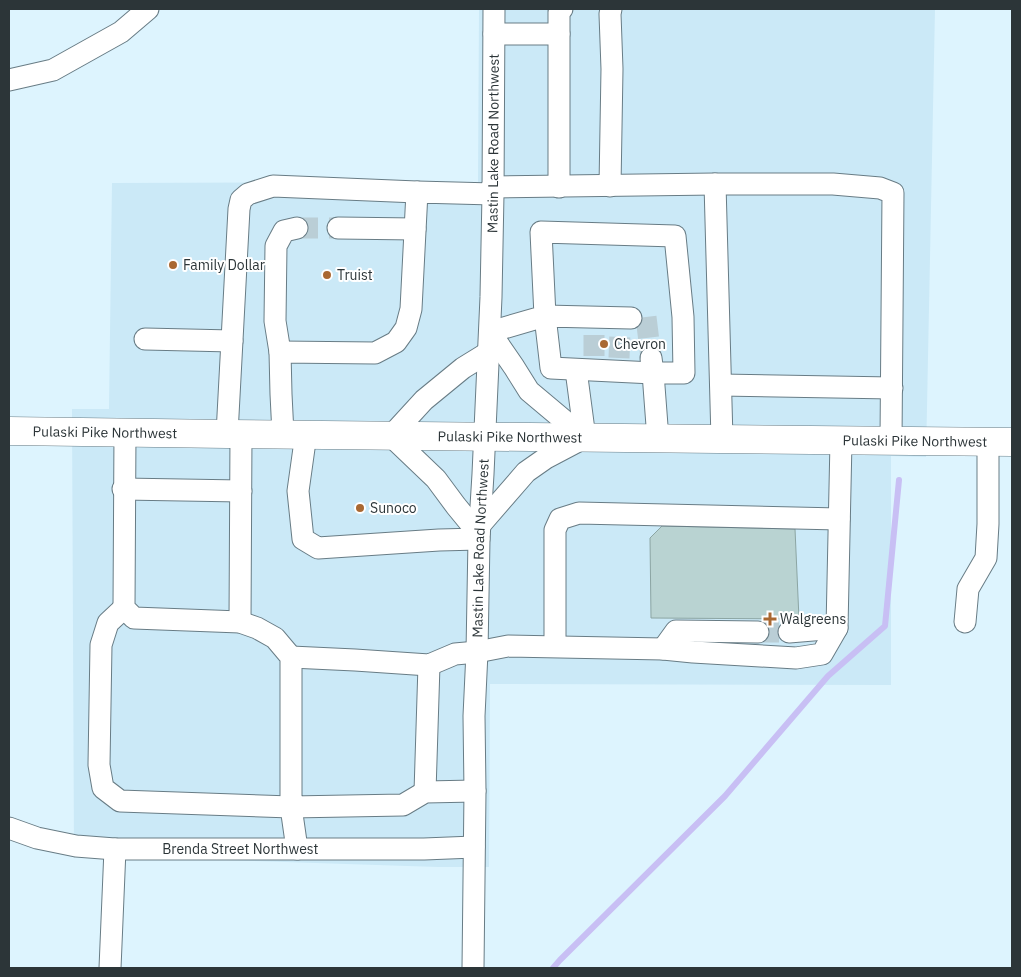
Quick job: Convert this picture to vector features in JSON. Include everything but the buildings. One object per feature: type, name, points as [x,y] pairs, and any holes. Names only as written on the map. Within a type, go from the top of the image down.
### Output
[{"type":"main road","name":"Pulaski Pike Northwest","points":[[9,431],[1000,442]]},
{"type":"street","name":"Mastin Lake Road Northwest","points":[[473,968],[474,716],[479,533],[489,342],[493,191],[494,9]]},
{"type":"street","points":[[559,187],[559,12],[562,9]]},
{"type":"street","points":[[610,9],[612,69],[610,186]]},
{"type":"street","points":[[9,80],[54,70],[121,32],[145,10]]},
{"type":"street","points":[[494,34],[559,34]]},
{"type":"street","points":[[715,184],[722,439]]},
{"type":"street","points":[[240,622],[242,491],[234,434],[232,341],[239,209],[241,200],[248,194],[273,186],[417,192],[610,186],[833,184],[880,188],[893,193],[891,441]]},
{"type":"street","points":[[280,352],[375,353],[396,342],[406,328],[411,309],[417,192]]},
{"type":"street","points":[[297,228],[284,232],[276,246],[274,321],[295,434],[303,539],[318,548],[440,540],[479,533],[526,472],[546,458],[585,438]]},
{"type":"street","points":[[338,228],[415,228]]},
{"type":"street","points":[[541,232],[675,236],[673,317],[684,374],[652,365],[551,368],[545,316],[541,232]]},
{"type":"street","points":[[479,533],[436,479],[391,436],[424,400],[463,368],[489,342],[545,316],[594,325],[624,322]]},
{"type":"street","points":[[145,340],[232,341]]},
{"type":"street","points":[[489,342],[514,367],[529,391],[585,438]]},
{"type":"street","points":[[652,365],[658,439]]},
{"type":"street","points":[[585,438],[588,366]]},
{"type":"street","points":[[721,385],[892,388]]},
{"type":"street","points":[[124,432],[124,608],[134,618],[240,622],[257,628],[275,638],[291,657],[290,807],[297,849]]},
{"type":"street","points":[[291,657],[429,665],[456,654],[508,646],[663,649],[796,658],[822,654],[837,628],[841,441]]},
{"type":"street","points":[[965,622],[968,589],[986,558],[988,524],[1000,442]]},
{"type":"street","points":[[124,489],[242,491]]},
{"type":"street","points":[[555,646],[555,530],[560,519],[579,513],[839,519]]},
{"type":"street","points":[[124,608],[108,623],[101,645],[99,765],[103,788],[120,801],[290,807],[403,805],[424,792],[475,791]]},
{"type":"street","points":[[788,632],[837,628]]},
{"type":"street","points":[[663,649],[676,631],[758,632]]},
{"type":"street","points":[[424,792],[429,665]]},
{"type":"street","name":"Brenda Street Northwest","points":[[9,828],[37,838],[76,846],[115,849],[474,848]]},
{"type":"street","points":[[110,968],[115,849]]},
{"type":"shaded area","points":[[479,9],[935,9],[926,457],[891,456],[891,685],[490,684],[489,867],[74,855],[72,409],[109,409],[112,183],[478,182]]},
{"type":"waterway","points":[[553,968],[725,796],[828,676],[885,626],[899,480]]},
{"type":"tunnel","points":[[297,228],[338,228]]},
{"type":"tunnel","points":[[646,317],[651,358]]},
{"type":"tunnel","points":[[619,358],[620,332]]},
{"type":"tunnel","points":[[594,333],[594,356]]},
{"type":"tunnel","points":[[758,632],[789,632]]},
{"type":"place","name":"Family Dollar","points":[[173,265]]},
{"type":"place","name":"Truist","points":[[327,275]]},
{"type":"place","name":"Chevron","points":[[604,344]]},
{"type":"place","name":"Sunoco","points":[[360,508]]},
{"type":"place","name":"Walgreens","points":[[770,619]]}]
